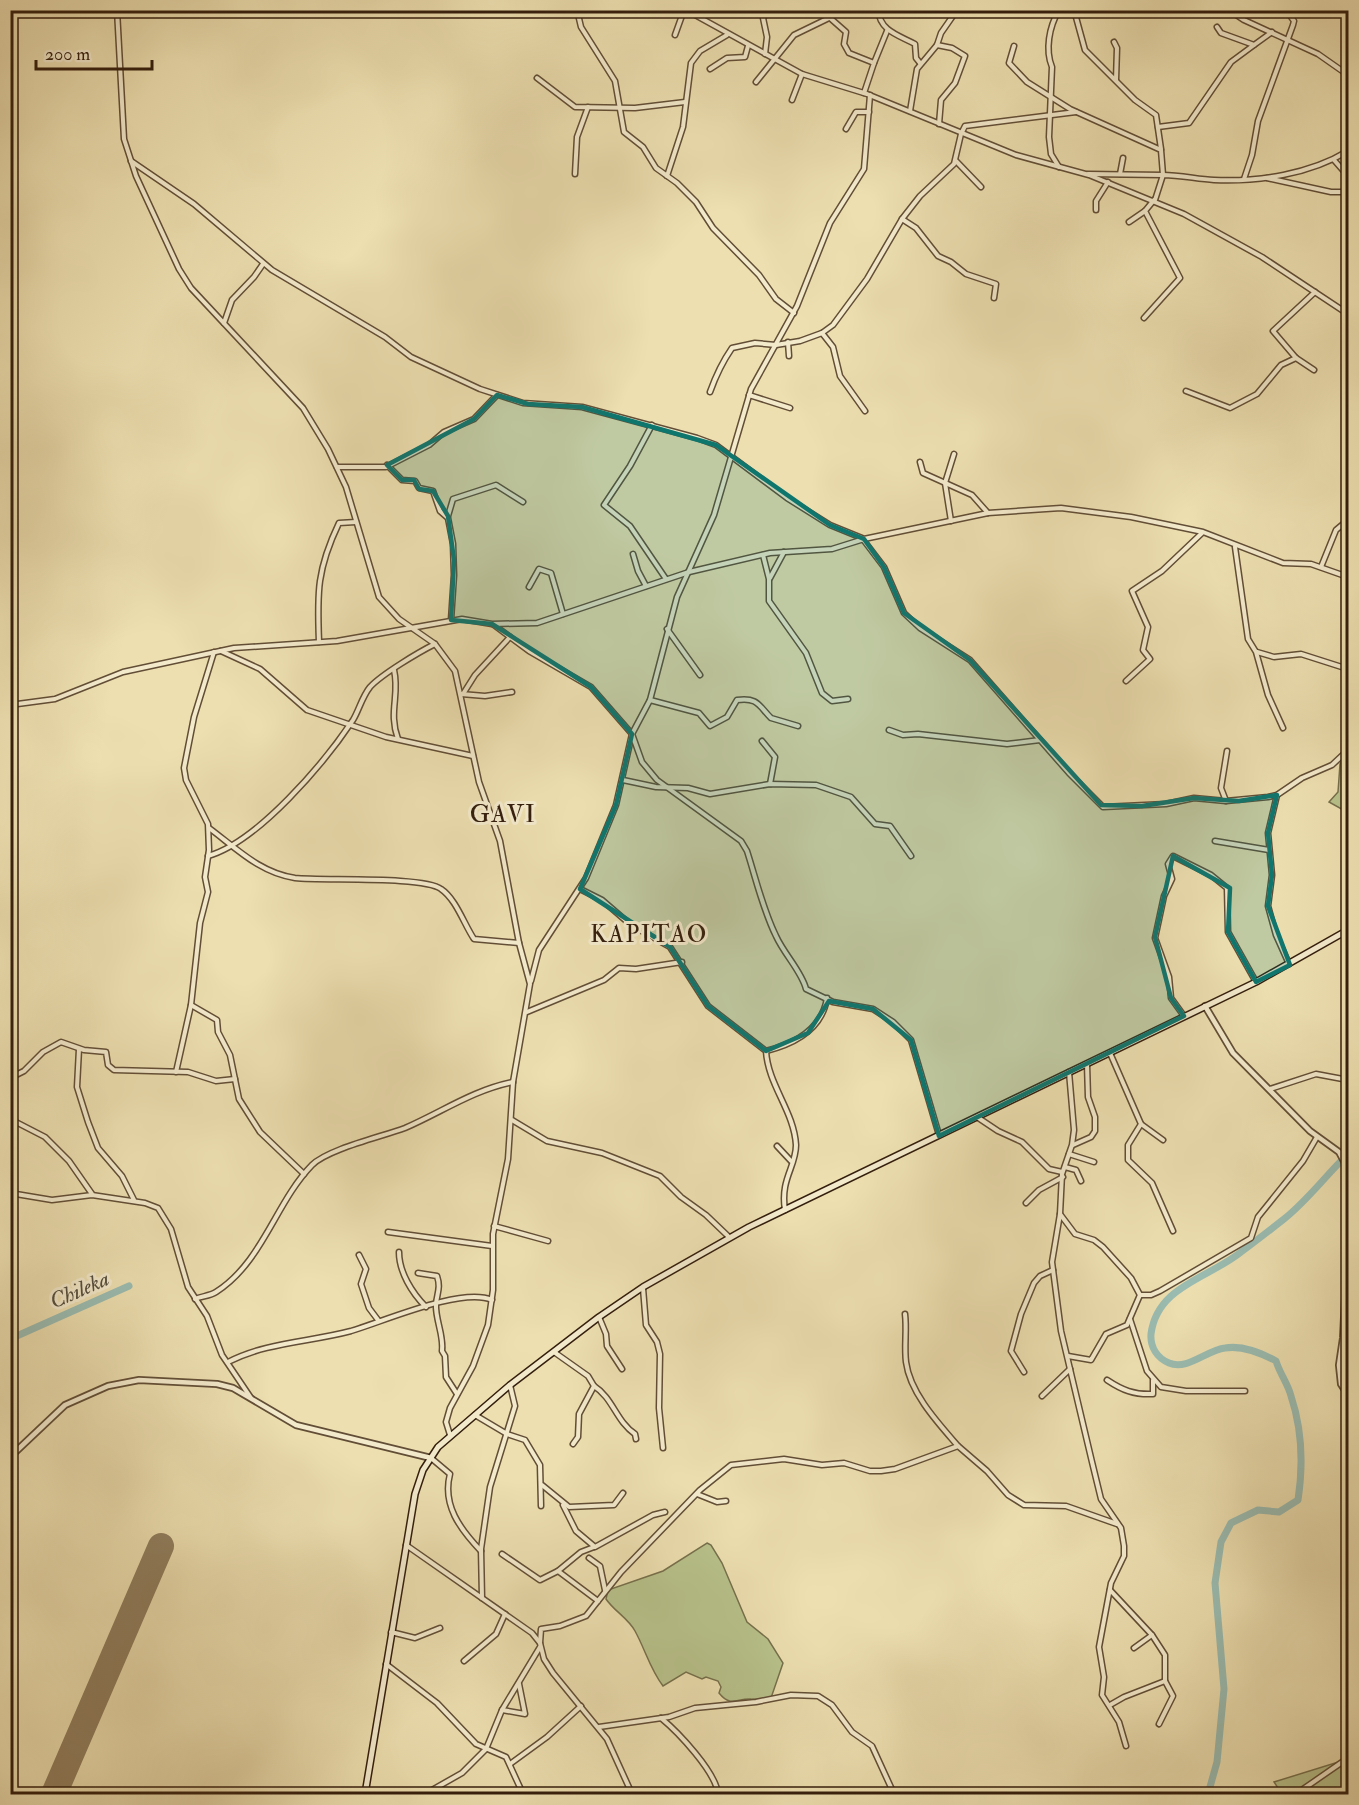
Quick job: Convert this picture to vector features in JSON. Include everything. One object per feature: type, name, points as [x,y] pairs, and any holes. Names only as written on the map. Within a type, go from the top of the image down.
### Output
[{"type":"main road","points":[[365,1794],[390,1632],[415,1494],[431,1458],[450,1435],[510,1385],[599,1317],[643,1287],[729,1237],[1256,982],[1290,965],[1348,930]]},
{"type":"street","points":[[117,10],[124,139],[130,160],[186,282],[303,408],[337,467],[379,597],[387,608],[435,644],[455,671],[462,694],[482,796],[500,841],[519,943],[530,984]]},
{"type":"street","points":[[577,10],[581,27],[615,81],[624,132],[643,147],[656,168],[696,202],[713,228],[759,275],[777,299],[794,313]]},
{"type":"street","points":[[675,35],[685,10],[802,74],[870,95],[1016,155],[1085,174],[1155,200],[1236,241],[1348,314]]},
{"type":"street","points":[[765,54],[767,37],[763,18],[770,10]]},
{"type":"street","points":[[821,10],[846,32],[844,44],[849,53],[874,63]]},
{"type":"street","points":[[756,82],[794,35],[829,18],[834,10]]},
{"type":"street","points":[[878,10],[879,20],[887,30],[915,44],[916,58],[920,63]]},
{"type":"street","points":[[910,111],[915,74],[920,63],[937,45],[957,10]]},
{"type":"street","points":[[1059,10],[1050,33],[1047,56],[1052,67],[1049,116],[1051,154],[1059,167]]},
{"type":"street","points":[[1074,10],[1085,50],[1116,81],[1156,115],[1163,175],[1155,200],[1145,211],[1129,222]]},
{"type":"street","points":[[1228,10],[1244,20],[1318,54],[1348,75]]},
{"type":"street","points":[[1244,179],[1252,155],[1257,121],[1279,68],[1286,40],[1294,21],[1286,10]]},
{"type":"street","points":[[1289,17],[1292,10]]},
{"type":"street","points":[[1217,27],[1221,33],[1254,45]]},
{"type":"street","points":[[864,93],[887,30]]},
{"type":"street","points":[[1158,127],[1187,124],[1231,62],[1273,32]]},
{"type":"street","points":[[667,176],[683,127],[691,63],[700,51],[727,35]]},
{"type":"street","points":[[1114,42],[1116,81]]},
{"type":"street","points":[[937,45],[952,48],[966,56],[955,83],[941,100],[939,124]]},
{"type":"street","points":[[710,69],[727,58],[745,57],[748,46]]},
{"type":"street","points":[[1014,46],[1009,63],[1027,82],[1076,112],[1161,150]]},
{"type":"street","points":[[792,100],[802,74]]},
{"type":"street","points":[[537,78],[569,105],[635,108],[685,102]]},
{"type":"street","points":[[450,1435],[446,1422],[457,1394],[478,1353],[488,1325],[492,1300],[494,1226],[508,1159],[513,1082],[527,1012],[530,984],[539,950],[580,889],[616,805],[632,734],[650,700],[676,597],[689,572],[697,547],[714,515],[749,395],[794,313],[823,237],[864,169],[870,95]]},
{"type":"street","points":[[575,174],[577,138],[588,107]]},
{"type":"street","points":[[846,129],[856,112],[869,112]]},
{"type":"street","points":[[710,392],[718,378],[724,359],[732,348],[755,343],[776,345],[822,333],[833,325],[867,279],[902,219],[920,196],[956,160],[961,134],[967,125],[1076,112]]},
{"type":"street","points":[[1085,174],[1163,175],[1215,180],[1244,179],[1314,168],[1348,151]]},
{"type":"street","points":[[1120,174],[1123,158]]},
{"type":"street","points":[[130,160],[194,204],[263,264],[385,337],[406,354],[497,394],[528,404],[582,407],[716,445],[787,498],[830,525],[864,539],[884,567],[904,613],[920,628],[970,660],[1098,803],[1106,807],[1172,804],[1194,798],[1226,801],[1277,795],[1302,778],[1332,765],[1348,750]]},
{"type":"street","points":[[956,160],[981,187]]},
{"type":"street","points":[[1334,160],[1348,176]]},
{"type":"street","points":[[1263,177],[1331,192],[1348,192]]},
{"type":"street","points":[[1096,210],[1096,201],[1108,182]]},
{"type":"street","points":[[1144,318],[1180,278],[1145,211]]},
{"type":"street","points":[[902,219],[916,228],[938,256],[951,262],[966,274],[996,284],[994,298]]},
{"type":"street","points":[[224,324],[232,300],[254,278],[263,264]]},
{"type":"street","points":[[1314,370],[1296,358],[1273,331],[1315,292]]},
{"type":"street","points":[[822,333],[833,347],[840,376],[865,411]]},
{"type":"street","points":[[788,342],[789,356]]},
{"type":"street","points":[[1186,391],[1230,408],[1257,394],[1281,365],[1296,358]]},
{"type":"street","points":[[337,467],[387,465],[429,445],[444,432],[474,419],[497,394]]},
{"type":"street","points":[[749,395],[790,408]]},
{"type":"street","points":[[652,425],[630,466],[604,505],[630,526],[666,579]]},
{"type":"street","points":[[951,521],[945,483],[954,453]]},
{"type":"street","points":[[920,462],[923,473],[972,495],[988,513]]},
{"type":"street","points":[[387,465],[400,479],[415,481],[419,489],[433,491],[440,510],[448,517]]},
{"type":"street","points":[[450,620],[454,560],[448,517],[453,499],[496,485],[523,502]]},
{"type":"street","points":[[10,705],[55,699],[123,672],[220,651],[269,644],[319,642],[450,620],[471,619],[492,624],[537,623],[689,572],[763,555],[832,549],[864,539],[988,513],[1068,508],[1142,519],[1203,532],[1235,547],[1283,563],[1321,567],[1348,577]]},
{"type":"street","points":[[1321,567],[1336,530],[1348,520]]},
{"type":"street","points":[[319,642],[316,603],[325,552],[339,523],[356,522]]},
{"type":"street","points":[[1126,681],[1150,658],[1143,650],[1148,627],[1132,591],[1162,571],[1203,532]]},
{"type":"street","points":[[1235,547],[1248,639],[1256,652],[1268,695],[1283,728]]},
{"type":"street","points":[[769,579],[784,552]]},
{"type":"street","points":[[633,554],[646,586]]},
{"type":"street","points":[[763,555],[769,579],[769,601],[806,653],[822,693],[832,701],[848,699]]},
{"type":"street","points":[[529,587],[539,569],[551,573],[563,614]]},
{"type":"street","points":[[492,624],[529,651],[591,687],[632,734],[642,762],[664,788],[741,841],[747,851],[771,925],[787,959],[803,977],[806,989],[833,1002],[873,1009],[893,1022],[911,1040],[939,1136]]},
{"type":"street","points":[[667,629],[700,675]]},
{"type":"street","points":[[462,694],[475,675],[510,637]]},
{"type":"street","points":[[208,856],[254,831],[329,753],[370,687],[435,644]]},
{"type":"street","points":[[220,651],[260,669],[307,710],[398,740],[473,756]]},
{"type":"street","points":[[176,1072],[191,1005],[200,923],[208,892],[205,877],[208,827],[186,780],[184,768],[196,710],[214,652]]},
{"type":"street","points":[[1256,652],[1274,657],[1301,654],[1348,669]]},
{"type":"street","points":[[394,670],[396,684],[392,708],[398,740]]},
{"type":"street","points":[[462,694],[485,696],[512,692]]},
{"type":"street","points":[[650,700],[699,713],[710,726],[728,717],[737,700],[751,701],[764,706],[771,718],[798,726]]},
{"type":"street","points":[[889,730],[907,736],[918,734],[1006,744],[1041,740]]},
{"type":"street","points":[[762,741],[775,757],[770,784]]},
{"type":"street","points":[[1226,801],[1221,788],[1227,751]]},
{"type":"street","points":[[623,780],[664,788],[688,788],[710,794],[770,784],[816,785],[840,791],[858,803],[875,824],[890,826],[911,856]]},
{"type":"street","points":[[1277,795],[1269,830],[1272,875],[1269,912],[1276,935],[1290,965]]},
{"type":"street","points":[[208,827],[257,866],[295,878],[434,885],[444,890],[474,939],[519,943]]},
{"type":"street","points":[[1215,841],[1269,850]]},
{"type":"street","points":[[1184,1016],[1170,994],[1168,977],[1155,938],[1164,896],[1172,879],[1167,864],[1173,856],[1211,875],[1227,888],[1228,932],[1256,982]]},
{"type":"street","points":[[580,889],[602,900],[631,925],[670,946],[708,1005],[766,1051],[776,1092],[791,1122],[796,1144],[783,1188],[785,1210]]},
{"type":"street","points":[[527,1012],[604,980],[619,968],[636,969],[682,962]]},
{"type":"street","points":[[826,1007],[827,998]]},
{"type":"street","points":[[766,1051],[783,1047],[808,1033],[826,1007],[833,1002]]},
{"type":"street","points":[[191,1005],[218,1020],[218,1032],[230,1054],[239,1099],[255,1126],[304,1174]]},
{"type":"street","points":[[1205,1006],[1233,1053],[1317,1137],[1339,1152],[1348,1168]]},
{"type":"street","points":[[10,1078],[24,1071],[43,1052],[62,1042],[79,1049],[106,1052],[108,1065],[114,1070],[194,1073],[216,1081],[234,1079]]},
{"type":"street","points":[[79,1049],[77,1087],[88,1122],[96,1144],[122,1176],[134,1201]]},
{"type":"street","points":[[1110,1053],[1141,1124],[1149,1133],[1163,1140]]},
{"type":"street","points":[[1072,1145],[1092,1137],[1095,1131],[1095,1117],[1088,1097],[1087,1064]]},
{"type":"street","points":[[1069,1072],[1074,1124],[1072,1145],[1063,1172],[1060,1214],[1052,1259],[1057,1309],[1101,1498],[1118,1524],[1125,1552],[1109,1589],[1099,1647],[1104,1677],[1102,1695],[1110,1705],[1125,1736],[1126,1746]]},
{"type":"street","points":[[1270,1089],[1316,1074],[1348,1080]]},
{"type":"street","points":[[195,1299],[215,1293],[239,1270],[265,1239],[304,1174],[324,1156],[416,1123],[466,1096],[513,1082]]},
{"type":"street","points":[[977,1117],[998,1131],[1018,1139],[1050,1170],[1063,1172],[1076,1170],[1081,1181]]},
{"type":"street","points":[[10,1119],[45,1137],[69,1161],[92,1195]]},
{"type":"street","points":[[512,1120],[547,1141],[602,1153],[660,1176],[681,1197],[706,1215],[729,1237]]},
{"type":"street","points":[[1141,1124],[1128,1145],[1128,1160],[1152,1183],[1173,1231]]},
{"type":"street","points":[[1140,1294],[1151,1295],[1166,1288],[1251,1238],[1258,1217],[1307,1156],[1317,1137]]},
{"type":"street","points":[[777,1146],[791,1161]]},
{"type":"street","points":[[1069,1154],[1094,1162]]},
{"type":"street","points":[[1026,1203],[1063,1172]]},
{"type":"street","points":[[10,1193],[52,1200],[92,1195],[134,1201],[158,1208],[168,1222],[184,1277],[207,1316],[219,1348],[252,1399]]},
{"type":"street","points":[[1060,1214],[1074,1234],[1094,1240],[1103,1247],[1131,1278],[1140,1294],[1127,1325],[1106,1334],[1091,1360],[1068,1356]]},
{"type":"street","points":[[494,1226],[548,1241]]},
{"type":"street","points":[[388,1232],[492,1246]]},
{"type":"street","points":[[1348,1236],[1343,1338],[1339,1365],[1341,1384],[1348,1395]]},
{"type":"street","points":[[399,1252],[399,1265],[412,1292],[426,1307]]},
{"type":"street","points":[[358,1255],[366,1269],[361,1281],[363,1291],[378,1320]]},
{"type":"street","points":[[1024,1372],[1015,1360],[1011,1347],[1034,1283],[1040,1276],[1053,1270]]},
{"type":"street","points":[[418,1273],[437,1276],[441,1288],[436,1304],[444,1343],[442,1349],[445,1356],[446,1377],[457,1394]]},
{"type":"street","points":[[643,1287],[646,1325],[657,1342],[660,1354],[659,1408],[663,1448]]},
{"type":"street","points":[[228,1362],[277,1345],[352,1330],[378,1320],[436,1304],[473,1296],[492,1300]]},
{"type":"street","points":[[905,1314],[906,1364],[916,1390],[931,1415],[958,1446],[987,1471],[1008,1495],[1024,1505],[1066,1506],[1118,1524]]},
{"type":"street","points":[[599,1317],[606,1334],[607,1346],[622,1370]]},
{"type":"street","points":[[1131,1319],[1147,1371],[1161,1387],[1245,1391]]},
{"type":"street","points":[[554,1352],[588,1376],[594,1386],[605,1396],[618,1420],[635,1434],[636,1439]]},
{"type":"street","points":[[1042,1396],[1070,1369]]},
{"type":"street","points":[[1107,1380],[1130,1393],[1153,1394],[1153,1380]]},
{"type":"street","points":[[10,1457],[65,1405],[125,1381],[217,1384],[232,1388],[296,1425],[431,1458],[450,1474],[449,1497],[453,1516],[481,1551]]},
{"type":"street","points":[[482,1599],[481,1551],[493,1472],[515,1406],[510,1385]]},
{"type":"street","points":[[573,1444],[578,1437],[579,1414],[594,1386]]},
{"type":"street","points":[[474,1414],[507,1434],[525,1440],[539,1462],[542,1485],[541,1506]]},
{"type":"street","points":[[425,1794],[436,1790],[466,1770],[486,1749],[502,1710],[540,1645],[541,1629],[580,1620],[696,1494],[726,1468],[736,1464],[784,1459],[822,1465],[844,1463],[870,1471],[881,1471],[895,1469],[958,1446]]},
{"type":"street","points":[[542,1485],[564,1505],[576,1508],[614,1505],[623,1493]]},
{"type":"street","points":[[696,1494],[705,1495],[717,1502],[726,1501]]},
{"type":"street","points":[[564,1505],[570,1522],[582,1538],[594,1547]]},
{"type":"street","points":[[502,1554],[540,1580],[558,1571],[581,1552],[654,1515],[665,1512]]},
{"type":"street","points":[[405,1545],[525,1627],[540,1645],[553,1673],[599,1727],[632,1794]]},
{"type":"street","points":[[589,1558],[600,1566],[605,1591]]},
{"type":"street","points":[[558,1571],[598,1601]]},
{"type":"street","points":[[1109,1589],[1152,1635],[1167,1658],[1165,1681],[1173,1696],[1159,1724]]},
{"type":"street","points":[[464,1661],[496,1634],[505,1614]]},
{"type":"street","points":[[390,1632],[415,1638],[440,1628]]},
{"type":"street","points":[[1134,1647],[1152,1635]]},
{"type":"street","points":[[385,1664],[437,1703],[473,1741],[504,1756],[523,1794]]},
{"type":"street","points":[[1110,1705],[1124,1696],[1165,1681]]},
{"type":"street","points":[[502,1710],[525,1714],[519,1683]]},
{"type":"street","points":[[599,1727],[661,1718],[694,1708],[756,1702],[791,1695],[818,1696],[832,1705],[852,1732],[872,1746],[894,1794]]},
{"type":"street","points":[[510,1764],[547,1737],[581,1706]]},
{"type":"street","points":[[661,1718],[684,1738],[714,1780],[718,1794]]},
{"type":"street","points":[[1296,1794],[1348,1758]]},
{"type":"street","points":[[436,1790],[440,1794]]},
{"type":"highlighted area","points":[[497,395],[528,404],[582,407],[716,445],[830,525],[864,539],[884,567],[904,613],[970,660],[1101,805],[1142,806],[1194,798],[1239,801],[1277,795],[1268,833],[1272,875],[1268,906],[1290,965],[1256,982],[1228,932],[1230,888],[1173,856],[1155,937],[1171,998],[1184,1016],[939,1136],[911,1040],[873,1009],[829,1001],[808,1033],[766,1051],[708,1006],[670,947],[580,889],[616,805],[632,734],[591,687],[492,624],[451,620],[454,560],[448,516],[433,491],[419,489],[414,480],[402,480],[387,465],[474,419]]},
{"type":"green space","points":[[1348,752],[1348,810],[1345,811],[1329,802],[1338,792],[1340,764]]},
{"type":"green space","points":[[707,1543],[711,1545],[722,1563],[747,1622],[768,1639],[783,1663],[771,1698],[727,1700],[719,1693],[721,1687],[718,1681],[706,1677],[702,1679],[686,1672],[663,1686],[632,1626],[606,1599],[608,1590],[663,1571]]},
{"type":"green space","points":[[1348,1759],[1348,1794],[1282,1794],[1274,1782]]},
{"type":"waterway","points":[[1208,1794],[1217,1762],[1224,1689],[1215,1583],[1221,1542],[1231,1523],[1258,1510],[1279,1512],[1298,1500],[1301,1474],[1299,1435],[1290,1392],[1276,1361],[1252,1350],[1232,1347],[1176,1365],[1165,1361],[1158,1355],[1153,1348],[1151,1334],[1155,1318],[1174,1294],[1228,1261],[1284,1219],[1348,1154]]},
{"type":"waterway","name":"Chileka","points":[[10,1339],[129,1286]]},
{"type":"runway","points":[[54,1794],[161,1546]]},
{"type":"district","name":"GAVI","points":[[503,814]]},
{"type":"district","name":"KAPITAO","points":[[649,934]]}]
